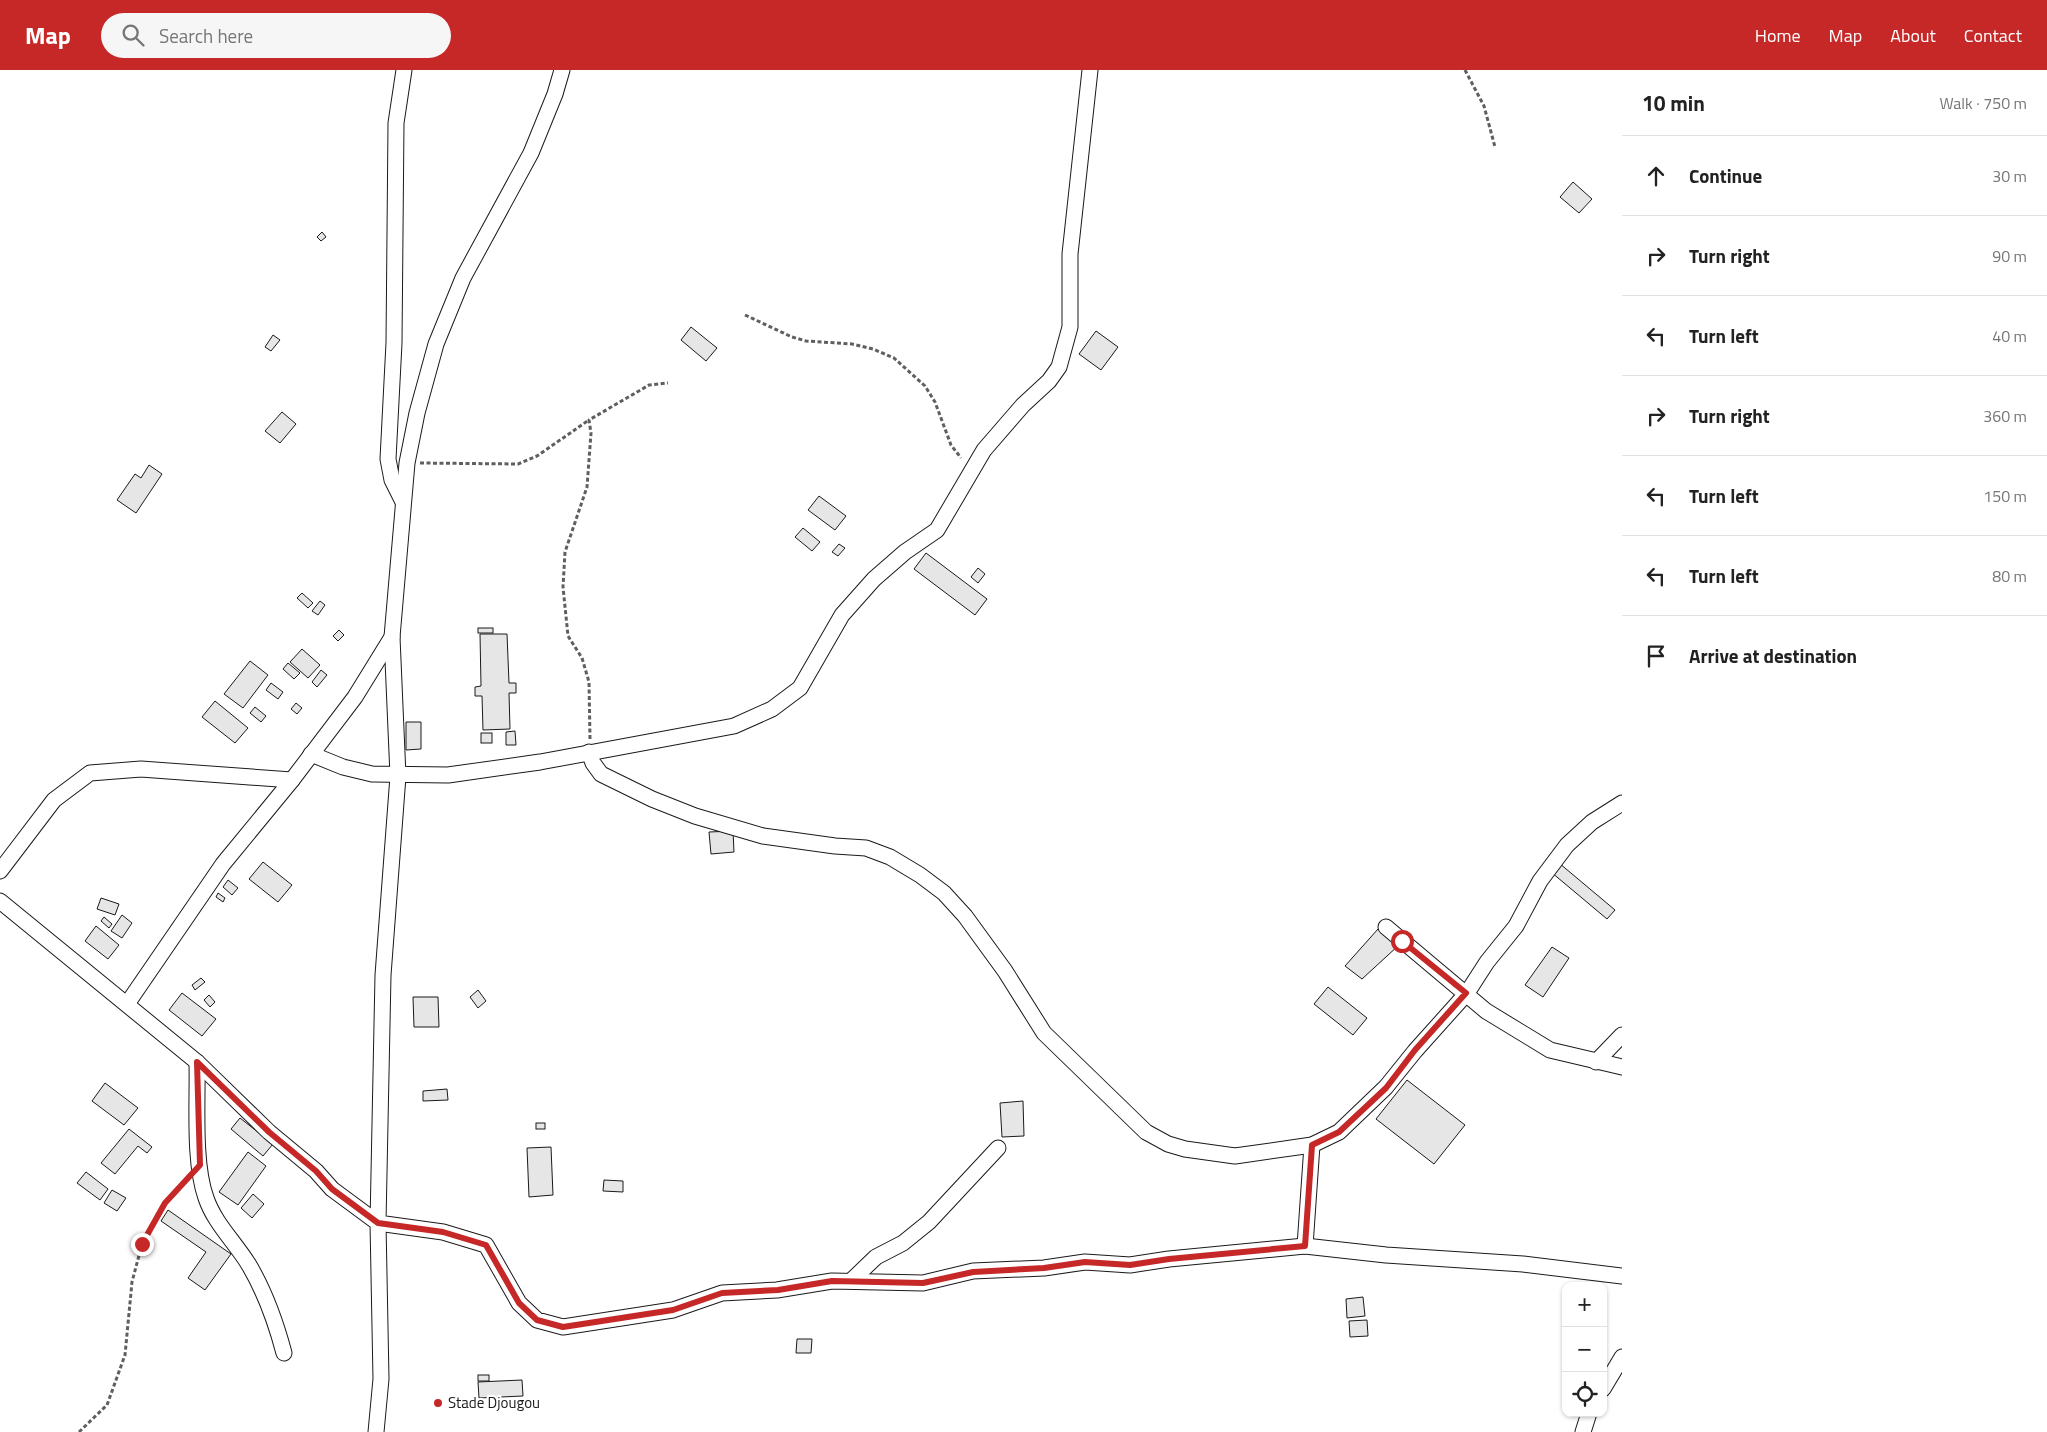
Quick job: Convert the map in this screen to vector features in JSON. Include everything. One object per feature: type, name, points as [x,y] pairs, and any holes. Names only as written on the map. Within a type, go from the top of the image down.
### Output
[{"type":"street","points":[[403,504],[392,480],[388,459],[394,343],[396,123],[404,70]]},
{"type":"street","points":[[376,1432],[381,1379],[378,1223],[384,975],[398,776],[392,637],[407,463],[417,413],[443,327],[463,278],[531,154],[555,94],[562,70]]},
{"type":"street","points":[[311,754],[343,767],[372,774],[398,776],[448,775],[540,762],[734,726],[779,704],[800,688],[842,615],[874,578],[905,552],[937,530],[971,470],[998,431],[1049,381],[1059,367],[1070,327],[1070,254],[1090,70]]},
{"type":"street","points":[[127,1004],[223,864],[292,780],[355,697],[392,637]]},
{"type":"street","points":[[589,752],[593,763],[601,774],[652,800],[695,816],[763,836],[835,846],[866,848],[890,857],[920,875],[944,894],[965,916],[1044,1033],[1146,1132],[1184,1149],[1234,1156],[1312,1145],[1339,1132],[1386,1088],[1415,1050],[1466,993],[1487,962],[1516,926],[1540,881],[1566,845],[1592,822],[1622,803]]},
{"type":"street","points":[[0,871],[54,800],[90,773],[141,769],[292,780]]},
{"type":"street","points":[[0,902],[197,1062],[269,1132],[316,1171],[332,1189],[378,1223],[443,1232],[486,1245],[519,1303],[537,1320],[563,1327],[673,1310],[722,1293],[778,1290],[809,1284],[852,1280],[923,1283],[973,1272],[1044,1268],[1085,1262],[1130,1265],[1169,1259],[1305,1246],[1386,1255],[1523,1264],[1622,1276]]},
{"type":"street","points":[[1386,927],[1423,960],[1466,993],[1486,1012],[1550,1050],[1622,1067]]},
{"type":"street","points":[[1596,1062],[1622,1035]]},
{"type":"street","points":[[197,1062],[200,1165],[206,1198],[222,1228],[248,1265],[264,1295],[284,1353]]},
{"type":"street","points":[[1305,1246],[1312,1145]]},
{"type":"street","points":[[852,1280],[876,1257],[903,1243],[929,1222],[998,1148]]},
{"type":"street","points":[[1607,1382],[1622,1357]]},
{"type":"street","points":[[1583,1432],[1588,1417]]},
{"type":"path","points":[[1465,70],[1484,106],[1495,147]]},
{"type":"path","points":[[745,315],[792,337],[806,341],[852,344],[873,349],[894,358],[903,369],[925,386],[935,402],[951,445],[971,470]]},
{"type":"path","points":[[407,463],[518,464],[537,456],[589,420],[649,385],[668,383]]},
{"type":"path","points":[[589,420],[591,433],[587,487],[565,552],[563,587],[568,636],[582,658],[589,682],[591,709],[589,752]]},
{"type":"path","points":[[79,1432],[107,1404],[125,1355],[132,1282],[142,1244],[165,1203],[200,1165]]},
{"type":"building","points":[[1573,182],[1592,199],[1579,213],[1560,197]]},
{"type":"building","points":[[322,232],[326,237],[321,241],[317,237]]},
{"type":"building","points":[[691,327],[717,348],[706,361],[681,340]]},
{"type":"building","points":[[1096,331],[1118,347],[1101,370],[1079,354]]},
{"type":"building","points":[[273,335],[280,340],[271,351],[265,347]]},
{"type":"building","points":[[282,412],[296,424],[280,443],[265,431]]},
{"type":"building","points":[[149,465],[162,474],[136,513],[117,500],[135,474],[141,478]]},
{"type":"building","points":[[819,496],[846,516],[835,530],[808,510]]},
{"type":"building","points":[[803,528],[820,542],[812,551],[795,537]]},
{"type":"building","points":[[839,544],[845,548],[838,556],[832,552]]},
{"type":"building","points":[[926,553],[987,599],[975,615],[914,569]]},
{"type":"building","points":[[978,568],[985,574],[978,583],[971,577]]},
{"type":"building","points":[[302,593],[313,603],[308,608],[297,598]]},
{"type":"building","points":[[320,601],[325,605],[318,615],[312,611]]},
{"type":"building","points":[[478,628],[493,628],[493,633],[478,633]]},
{"type":"building","points":[[339,630],[344,635],[338,641],[333,636]]},
{"type":"building","points":[[480,634],[507,634],[509,683],[516,683],[516,693],[509,693],[510,729],[483,730],[482,696],[475,696],[475,687],[481,686]]},
{"type":"building","points":[[302,649],[320,665],[308,678],[290,662]]},
{"type":"building","points":[[250,661],[268,675],[243,708],[224,694]]},
{"type":"building","points":[[288,663],[300,673],[294,679],[283,669]]},
{"type":"building","points":[[321,670],[327,675],[317,687],[312,682]]},
{"type":"building","points":[[271,683],[283,692],[278,699],[266,690]]},
{"type":"building","points":[[215,701],[248,728],[235,743],[202,717]]},
{"type":"building","points":[[296,703],[302,708],[297,714],[291,709]]},
{"type":"building","points":[[255,707],[266,716],[261,722],[250,713]]},
{"type":"building","points":[[406,722],[421,722],[421,749],[406,750]]},
{"type":"building","points":[[515,731],[516,745],[506,745],[506,732]]},
{"type":"building","points":[[481,733],[492,733],[492,743],[481,743]]},
{"type":"building","points":[[733,831],[734,852],[711,854],[709,832]]},
{"type":"building","points":[[263,862],[292,885],[278,902],[249,879]]},
{"type":"building","points":[[1559,863],[1615,910],[1607,919],[1551,872]]},
{"type":"building","points":[[228,880],[238,888],[232,895],[223,887]]},
{"type":"building","points":[[218,893],[225,898],[223,902],[216,897]]},
{"type":"building","points":[[101,898],[119,904],[115,915],[97,909]]},
{"type":"building","points":[[122,915],[132,923],[122,938],[111,931]]},
{"type":"building","points":[[104,917],[112,924],[109,928],[101,921]]},
{"type":"building","points":[[96,926],[119,945],[108,959],[85,941]]},
{"type":"building","points":[[1378,929],[1399,945],[1362,979],[1345,966]]},
{"type":"building","points":[[1552,947],[1569,958],[1543,997],[1525,985]]},
{"type":"building","points":[[201,978],[205,982],[195,990],[192,985]]},
{"type":"building","points":[[1328,987],[1367,1018],[1353,1035],[1314,1004]]},
{"type":"building","points":[[478,990],[486,1001],[478,1008],[470,997]]},
{"type":"building","points":[[182,993],[216,1019],[202,1036],[169,1010]]},
{"type":"building","points":[[209,995],[215,1002],[210,1007],[204,1000]]},
{"type":"building","points":[[413,997],[438,997],[439,1027],[414,1027]]},
{"type":"building","points":[[1407,1080],[1465,1125],[1434,1164],[1376,1119]]},
{"type":"building","points":[[105,1083],[138,1108],[124,1125],[92,1101]]},
{"type":"building","points":[[447,1089],[448,1100],[423,1101],[423,1091]]},
{"type":"building","points":[[1023,1101],[1024,1136],[1002,1137],[1000,1103]]},
{"type":"building","points":[[240,1118],[273,1144],[263,1156],[231,1129]]},
{"type":"building","points":[[536,1123],[545,1123],[545,1129],[536,1129]]},
{"type":"building","points":[[129,1129],[152,1147],[147,1153],[138,1146],[115,1174],[101,1163]]},
{"type":"building","points":[[551,1147],[553,1195],[529,1197],[527,1148]]},
{"type":"building","points":[[248,1152],[266,1166],[238,1205],[219,1192]]},
{"type":"building","points":[[86,1172],[108,1189],[100,1200],[77,1183]]},
{"type":"building","points":[[604,1180],[623,1181],[623,1192],[603,1191]]},
{"type":"building","points":[[112,1190],[126,1198],[117,1211],[104,1203]]},
{"type":"building","points":[[253,1194],[264,1204],[252,1218],[241,1208]]},
{"type":"building","points":[[168,1210],[231,1254],[205,1290],[188,1278],[206,1252],[161,1221]]},
{"type":"building","points":[[1363,1297],[1365,1316],[1347,1318],[1346,1299]]},
{"type":"building","points":[[1367,1320],[1368,1336],[1350,1337],[1349,1321]]},
{"type":"building","points":[[797,1339],[812,1339],[811,1353],[796,1353]]},
{"type":"building","points":[[478,1375],[489,1375],[489,1381],[478,1381]]},
{"type":"building","points":[[522,1380],[523,1396],[479,1398],[478,1382]]},
{"type":"place","name":"Stade Djougou","points":[[438,1403]]},
{"type":"route","points":[[142,1244],[165,1203],[200,1165],[197,1062],[269,1132],[316,1171],[332,1189],[378,1223],[443,1232],[486,1245],[508,1288],[519,1303],[537,1320],[563,1327],[593,1324],[673,1310],[722,1293],[778,1290],[809,1284],[852,1280],[923,1283],[973,1272],[1044,1268],[1085,1262],[1130,1265],[1169,1259],[1305,1246],[1312,1145],[1339,1132],[1386,1088],[1415,1050],[1466,993],[1423,960],[1402,941]]}]
